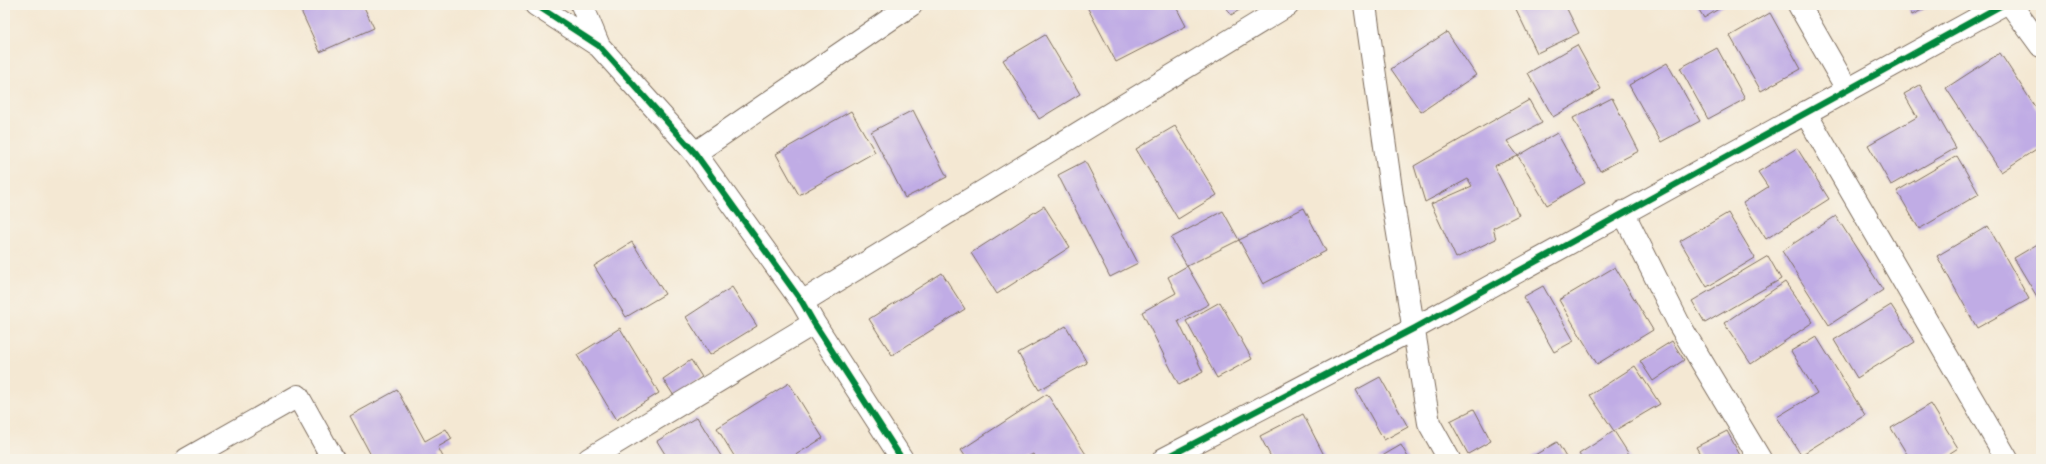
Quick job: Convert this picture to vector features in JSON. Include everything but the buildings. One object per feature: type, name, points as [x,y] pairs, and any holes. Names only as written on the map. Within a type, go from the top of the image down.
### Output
[{"type":"street","points":[[536,5],[599,46],[695,153],[802,302],[902,459]]},
{"type":"street","points":[[582,5],[599,46]]},
{"type":"street","points":[[695,153],[911,5]]},
{"type":"street","points":[[802,302],[1288,5]]},
{"type":"street","points":[[1365,5],[1393,203],[1430,423],[1450,459]]},
{"type":"street","points":[[1799,5],[1847,89]]},
{"type":"street","points":[[1164,459],[1415,328],[1623,212],[2002,5]]},
{"type":"street","points":[[2011,5],[2041,46]]},
{"type":"street","points":[[1805,112],[2007,459]]},
{"type":"street","points":[[1623,212],[1679,324],[1760,459]]},
{"type":"street","points":[[589,459],[814,323]]},
{"type":"street","points":[[187,459],[298,396],[333,459]]},
{"type":"cycle path","points":[[536,5],[599,46],[695,153],[802,302],[902,459]]},
{"type":"cycle path","points":[[1164,459],[1415,328],[2002,5]]}]
